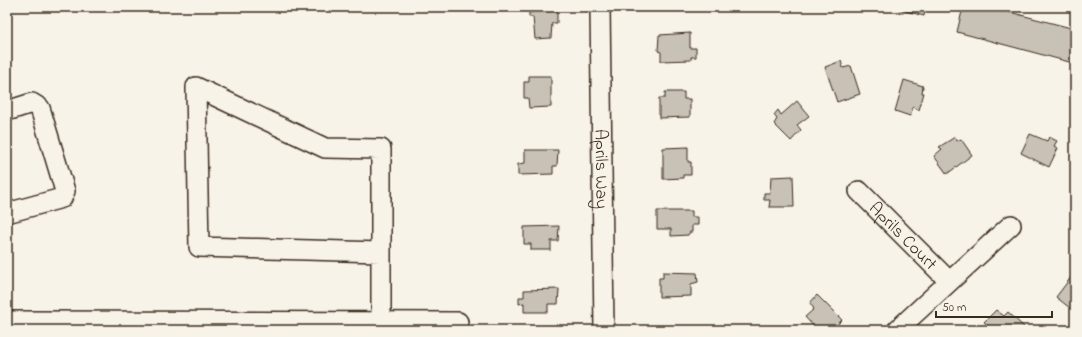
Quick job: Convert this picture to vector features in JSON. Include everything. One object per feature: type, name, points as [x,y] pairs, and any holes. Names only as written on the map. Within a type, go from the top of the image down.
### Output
[{"type":"street","name":"Aprils Way","points":[[600,7],[604,330]]},
{"type":"street","points":[[381,252],[199,247],[196,87],[326,148],[381,149],[381,252],[381,321]]},
{"type":"street","points":[[7,111],[32,103],[40,108],[65,191],[62,198],[7,213]]},
{"type":"street","name":"Aprils Court","points":[[859,190],[949,281]]},
{"type":"street","points":[[897,330],[1011,225]]},
{"type":"street","points":[[7,321],[128,325],[381,321],[458,322]]},
{"type":"building","points":[[532,7],[557,7],[557,23],[552,23],[551,38],[535,39],[533,17],[529,17],[529,12],[532,12]]},
{"type":"building","points":[[891,7],[926,7],[924,16]]},
{"type":"building","points":[[963,7],[990,7],[1075,29],[1075,56],[1073,63],[957,32]]},
{"type":"building","points":[[690,33],[690,48],[696,48],[696,57],[691,57],[691,60],[661,61],[661,52],[658,51],[659,35]]},
{"type":"building","points":[[841,61],[843,68],[851,66],[860,94],[837,102],[825,67]]},
{"type":"building","points":[[529,76],[551,76],[551,107],[529,108],[528,98],[524,98],[524,82],[529,82]]},
{"type":"building","points":[[904,80],[923,86],[922,93],[924,93],[919,110],[913,107],[910,116],[895,111]]},
{"type":"building","points":[[665,92],[684,92],[684,99],[690,99],[690,117],[659,118],[659,98],[665,98]]},
{"type":"building","points":[[797,101],[809,116],[797,125],[801,130],[791,141],[774,124],[777,119],[774,115],[778,110],[781,115]]},
{"type":"building","points":[[1030,134],[1047,141],[1049,137],[1057,141],[1054,146],[1058,148],[1049,167],[1021,153]]},
{"type":"building","points":[[955,137],[957,141],[961,139],[972,155],[947,174],[934,156],[942,149],[939,147]]},
{"type":"building","points":[[688,147],[688,162],[691,162],[691,175],[683,175],[683,178],[663,179],[663,148]]},
{"type":"building","points":[[525,150],[558,150],[557,166],[553,166],[553,174],[518,175],[518,164],[525,163]]},
{"type":"building","points":[[793,176],[794,207],[769,207],[770,200],[764,200],[764,193],[770,193],[771,177]]},
{"type":"building","points":[[657,211],[692,211],[692,217],[698,217],[698,225],[692,225],[692,232],[688,235],[671,236],[671,229],[657,229]]},
{"type":"building","points":[[559,226],[558,241],[551,241],[551,250],[531,250],[531,244],[524,244],[524,227]]},
{"type":"building","points":[[663,272],[697,273],[698,282],[691,284],[691,296],[659,297],[659,278],[663,278]]},
{"type":"building","points":[[1075,272],[1075,312],[1056,297]]},
{"type":"building","points":[[559,289],[558,304],[548,304],[548,312],[524,312],[524,303],[519,304],[519,297],[524,297],[524,290]]},
{"type":"building","points":[[817,295],[842,320],[832,330],[829,330],[825,326],[821,330],[817,330],[805,317],[814,309],[810,303]]},
{"type":"building","points":[[996,310],[1004,316],[1008,312],[1025,328],[1022,330],[993,330],[984,322]]}]
